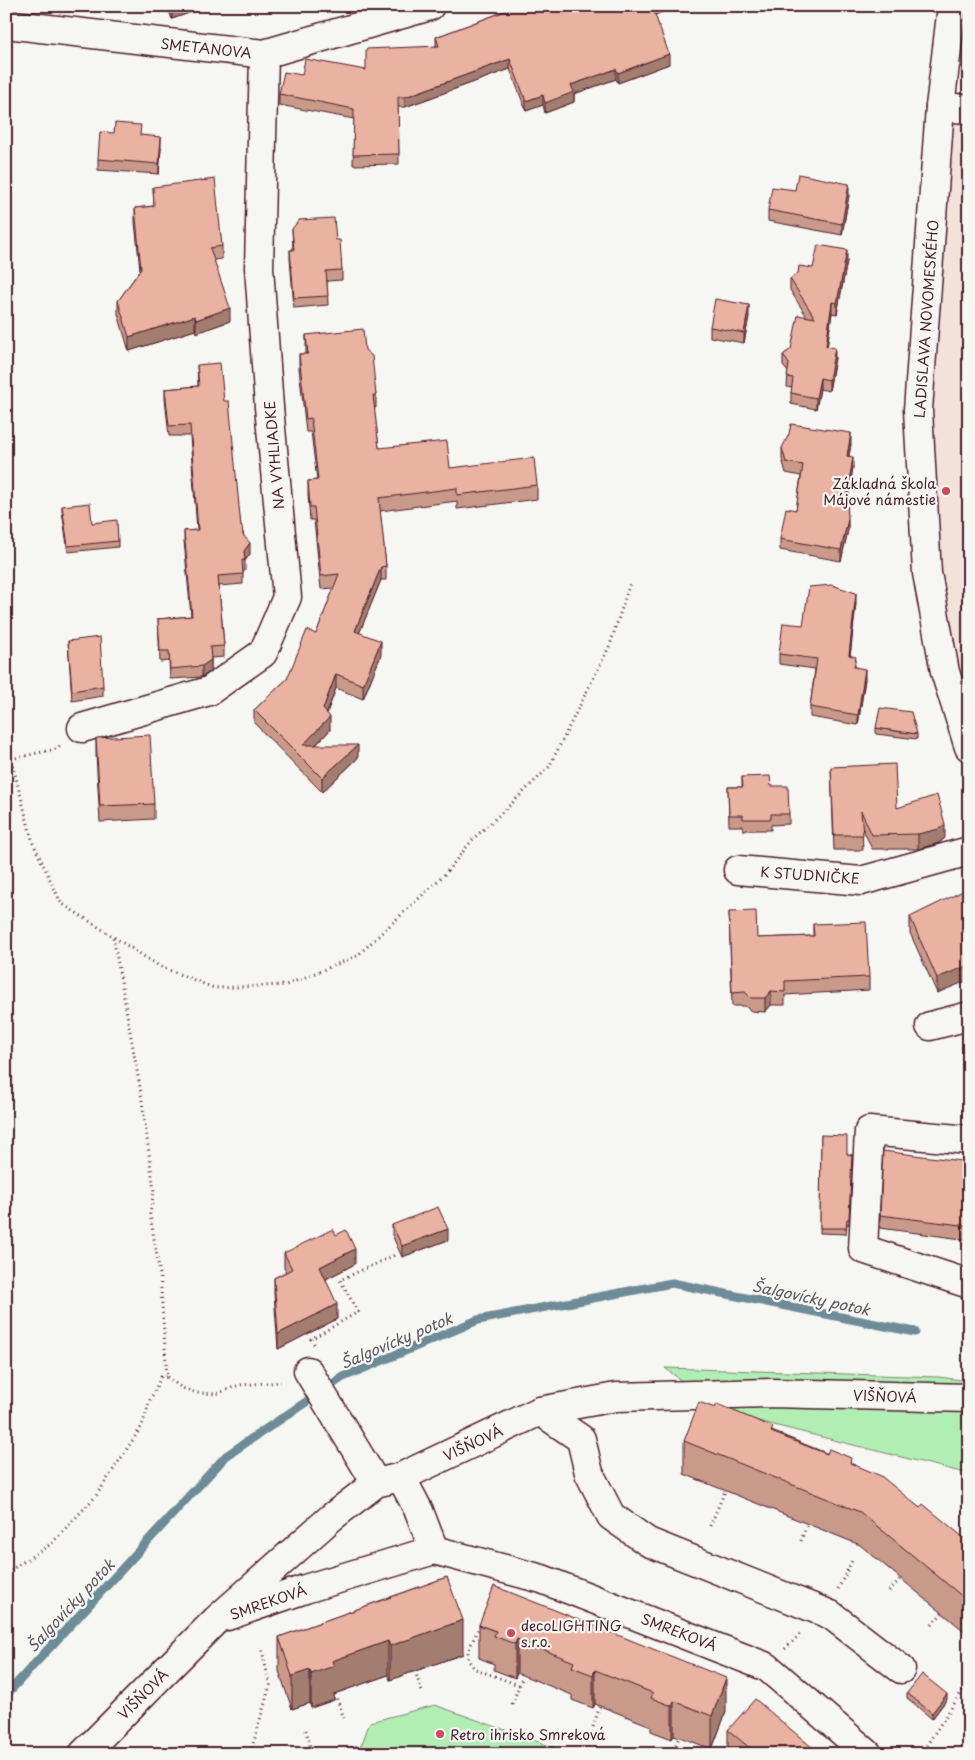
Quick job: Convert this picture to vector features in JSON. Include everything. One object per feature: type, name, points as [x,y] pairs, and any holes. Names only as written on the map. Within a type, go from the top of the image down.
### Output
[{"type":"street","name":"SMETANOVA","points":[[6,24],[264,54],[430,6]]},
{"type":"street","name":"LADISLAVA NOVOMESKÉHO","points":[[952,6],[940,107],[918,410],[927,573],[946,672],[969,747]]},
{"type":"street","name":"NA VYHLIADKE","points":[[82,728],[209,691],[263,653],[287,597],[269,407],[259,268],[264,54]]},
{"type":"street","points":[[940,107],[969,109]]},
{"type":"street","name":"K STUDNIČKE","points":[[738,870],[861,881],[969,851]]},
{"type":"street","points":[[930,1026],[969,1016]]},
{"type":"street","points":[[969,1140],[869,1131],[863,1249],[969,1284]]},
{"type":"street","points":[[312,1359],[328,1402],[389,1480],[420,1511],[434,1550]]},
{"type":"street","name":"VIŠŇOVÁ","points":[[84,1754],[216,1620],[332,1517],[389,1480],[540,1411],[616,1398],[771,1393],[969,1398]]},
{"type":"street","points":[[581,1438],[616,1398]]},
{"type":"street","points":[[540,1411],[581,1438],[590,1473],[611,1516],[640,1537],[657,1546],[831,1615],[900,1669]]},
{"type":"street","name":"SMREKOVÁ","points":[[216,1620],[305,1589],[434,1550],[542,1579],[767,1667],[868,1754]]},
{"type":"path","points":[[6,752],[33,843],[61,903],[159,966],[214,988],[286,985],[357,956],[445,874],[472,839],[508,807],[549,766],[610,645],[630,583]]},
{"type":"path","points":[[8,760],[56,748],[82,728]]},
{"type":"path","points":[[113,936],[141,1093],[154,1191],[150,1214],[160,1275],[167,1377]]},
{"type":"path","points":[[312,1359],[311,1339],[358,1312],[340,1280],[395,1254]]},
{"type":"path","points":[[6,1573],[51,1544],[96,1496],[142,1426],[150,1400],[161,1377],[167,1377],[182,1388],[197,1393],[216,1394],[239,1385],[281,1382]]},
{"type":"path","points":[[710,1526],[725,1491]]},
{"type":"path","points":[[801,1541],[807,1524]]},
{"type":"path","points":[[767,1667],[830,1604],[852,1561]]},
{"type":"path","points":[[889,1590],[900,1579]]},
{"type":"path","points":[[932,1625],[942,1614]]},
{"type":"path","points":[[483,1618],[468,1651],[468,1660],[475,1669],[519,1685]]},
{"type":"path","points":[[252,1748],[270,1685],[261,1647]]},
{"type":"path","points":[[415,1671],[422,1692]]},
{"type":"path","points":[[512,1704],[523,1676]]},
{"type":"path","points":[[921,1754],[969,1681]]},
{"type":"path","points":[[335,1694],[344,1718]]},
{"type":"path","points":[[593,1726],[600,1706]]},
{"type":"path","points":[[306,1730],[312,1754]]},
{"type":"path","points":[[672,1754],[679,1737]]},
{"type":"path","points":[[332,1754],[361,1746]]},
{"type":"shaded area","name":"Základná škola Májové námestie","points":[[969,113],[969,747],[945,672],[918,410],[941,116]]},
{"type":"green space","points":[[665,1368],[938,1377],[969,1381],[969,1474],[722,1412]]},
{"type":"green space","name":"Retro ihrisko Smreková","points":[[435,1705],[571,1754],[358,1754],[370,1722]]},
{"type":"building","points":[[519,6],[652,6],[669,54],[618,73],[616,69],[571,85],[574,92],[545,103],[543,95],[526,101],[510,59],[405,97],[398,97],[399,154],[353,155],[354,109],[279,94],[284,72],[302,75],[305,59],[366,70],[366,49],[439,46],[436,37]]},
{"type":"building","points":[[115,123],[141,125],[140,135],[161,137],[159,164],[98,159],[100,132],[114,133]]},
{"type":"building","points":[[798,174],[849,184],[842,224],[768,210],[772,187],[795,190]]},
{"type":"building","points":[[215,179],[222,246],[210,248],[230,308],[196,320],[195,316],[129,337],[118,301],[141,269],[135,208],[154,206],[153,187]]},
{"type":"building","points":[[334,218],[336,240],[340,240],[342,270],[326,271],[328,296],[294,298],[290,250],[294,250],[292,229],[299,220]]},
{"type":"building","points":[[818,245],[847,250],[837,303],[832,302],[826,346],[835,348],[829,380],[820,378],[816,398],[791,393],[793,378],[787,377],[789,364],[783,355],[791,349],[798,315],[815,318],[790,279],[798,273],[799,266],[813,268]]},
{"type":"building","points":[[715,299],[749,305],[744,333],[710,327]]},
{"type":"building","points":[[363,329],[365,350],[372,356],[376,395],[373,395],[379,448],[447,441],[450,468],[534,458],[537,485],[457,495],[457,488],[379,498],[386,566],[381,567],[355,631],[381,641],[363,685],[336,674],[323,709],[330,717],[303,745],[358,745],[322,778],[254,710],[287,679],[307,630],[316,634],[339,574],[321,576],[314,507],[310,507],[308,481],[318,480],[311,418],[306,419],[299,354],[308,354],[306,335]]},
{"type":"building","points":[[220,363],[224,401],[229,401],[241,527],[243,535],[250,543],[244,551],[245,560],[242,560],[243,574],[218,576],[224,646],[210,647],[211,660],[202,666],[170,669],[169,651],[160,651],[158,619],[192,616],[184,531],[198,530],[190,425],[169,426],[165,389],[199,386],[197,365]]},
{"type":"building","points":[[791,424],[851,433],[847,456],[853,457],[847,496],[848,519],[841,550],[780,539],[786,508],[796,510],[803,465],[786,462],[782,448],[789,434]]},
{"type":"building","points":[[90,503],[92,523],[117,520],[118,541],[68,546],[62,506]]},
{"type":"building","points":[[832,585],[856,593],[849,655],[856,657],[854,667],[865,669],[858,715],[810,707],[817,659],[779,654],[783,623],[803,625],[809,587]]},
{"type":"building","points":[[100,637],[103,686],[72,691],[68,641]]},
{"type":"building","points":[[880,708],[911,712],[917,734],[876,728]]},
{"type":"building","points":[[150,735],[154,804],[100,806],[96,738]]},
{"type":"building","points":[[895,764],[897,808],[937,795],[945,824],[939,829],[918,834],[872,835],[861,811],[863,835],[834,835],[831,767]]},
{"type":"building","points":[[770,776],[771,786],[788,786],[789,814],[771,814],[771,819],[743,819],[743,815],[729,815],[728,787],[743,787],[742,777]]},
{"type":"building","points":[[965,890],[969,898],[969,965],[937,978],[910,917]]},
{"type":"building","points":[[756,911],[757,938],[814,936],[813,924],[866,922],[869,977],[785,981],[785,992],[771,991],[765,998],[751,998],[745,992],[732,993],[729,912]]},
{"type":"building","points":[[821,1135],[847,1136],[847,1154],[852,1155],[849,1219],[847,1219],[846,1228],[820,1228]]},
{"type":"building","points":[[883,1151],[969,1162],[969,1226],[880,1215]]},
{"type":"building","points":[[438,1207],[448,1229],[402,1246],[392,1225]]},
{"type":"building","points":[[333,1229],[336,1235],[346,1230],[355,1249],[320,1267],[337,1304],[278,1334],[274,1278],[292,1269],[284,1253]]},
{"type":"building","points":[[699,1402],[715,1408],[717,1404],[773,1427],[771,1432],[827,1454],[829,1449],[851,1458],[850,1463],[881,1476],[920,1508],[923,1504],[969,1542],[969,1602],[860,1512],[684,1441]]},
{"type":"building","points":[[447,1577],[463,1620],[390,1646],[388,1641],[332,1661],[334,1666],[311,1674],[310,1670],[292,1676],[279,1637]]},
{"type":"building","points":[[494,1586],[726,1678],[712,1716],[674,1701],[672,1706],[651,1698],[653,1693],[595,1670],[593,1675],[572,1667],[574,1662],[517,1639],[515,1644],[494,1636],[496,1631],[479,1625]]},
{"type":"building","points":[[922,1674],[947,1694],[932,1713],[907,1693]]},
{"type":"building","points":[[755,1699],[820,1754],[755,1754],[728,1730]]},
{"type":"building","points":[[953,1747],[958,1754],[944,1754]]},
{"type":"waterway","name":"Šalgovícky potok","points":[[6,1695],[226,1456],[343,1377],[478,1320],[672,1283],[915,1332]]},
{"type":"place","name":"Základná škola Májové námestie","points":[[946,491]]},
{"type":"place","name":"decoLIGHTING s.r.o.","points":[[511,1633]]},
{"type":"place","name":"Retro ihrisko Smreková","points":[[440,1734]]}]
